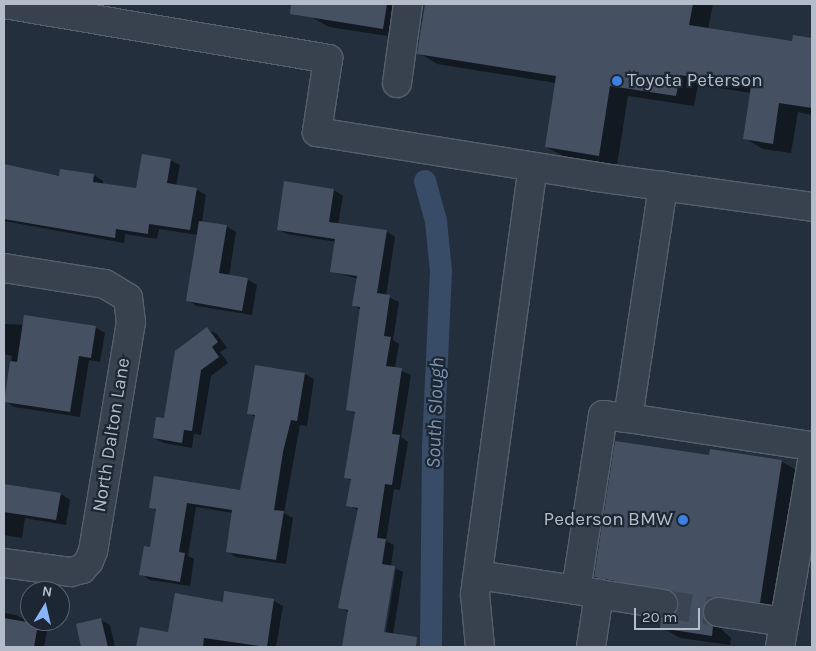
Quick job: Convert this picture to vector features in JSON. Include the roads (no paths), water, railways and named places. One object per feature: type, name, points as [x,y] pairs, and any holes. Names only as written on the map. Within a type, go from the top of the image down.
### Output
[{"type":"street","points":[[4,4],[328,59],[317,132],[532,167],[812,207]]},
{"type":"street","points":[[397,83],[408,4]]},
{"type":"street","points":[[480,647],[475,594],[532,167]]},
{"type":"street","points":[[628,418],[663,186]]},
{"type":"street","name":"North Dalton Lane","points":[[4,268],[106,284],[128,298],[131,322],[94,551],[82,569],[61,572],[4,563]]},
{"type":"street","points":[[591,647],[588,592],[603,415],[812,446]]},
{"type":"street","points":[[718,612],[782,635],[808,516],[812,461]]},
{"type":"street","points":[[478,576],[663,604]]},
{"type":"waterway","name":"South Slough","points":[[425,181],[436,221],[441,271],[433,449],[431,647]]},
{"type":"tunnel","points":[[663,604],[718,612]]},
{"type":"place","name":"Toyota Peterson","points":[[617,81]]},
{"type":"place","name":"Pederson BMW","points":[[683,520]]}]
